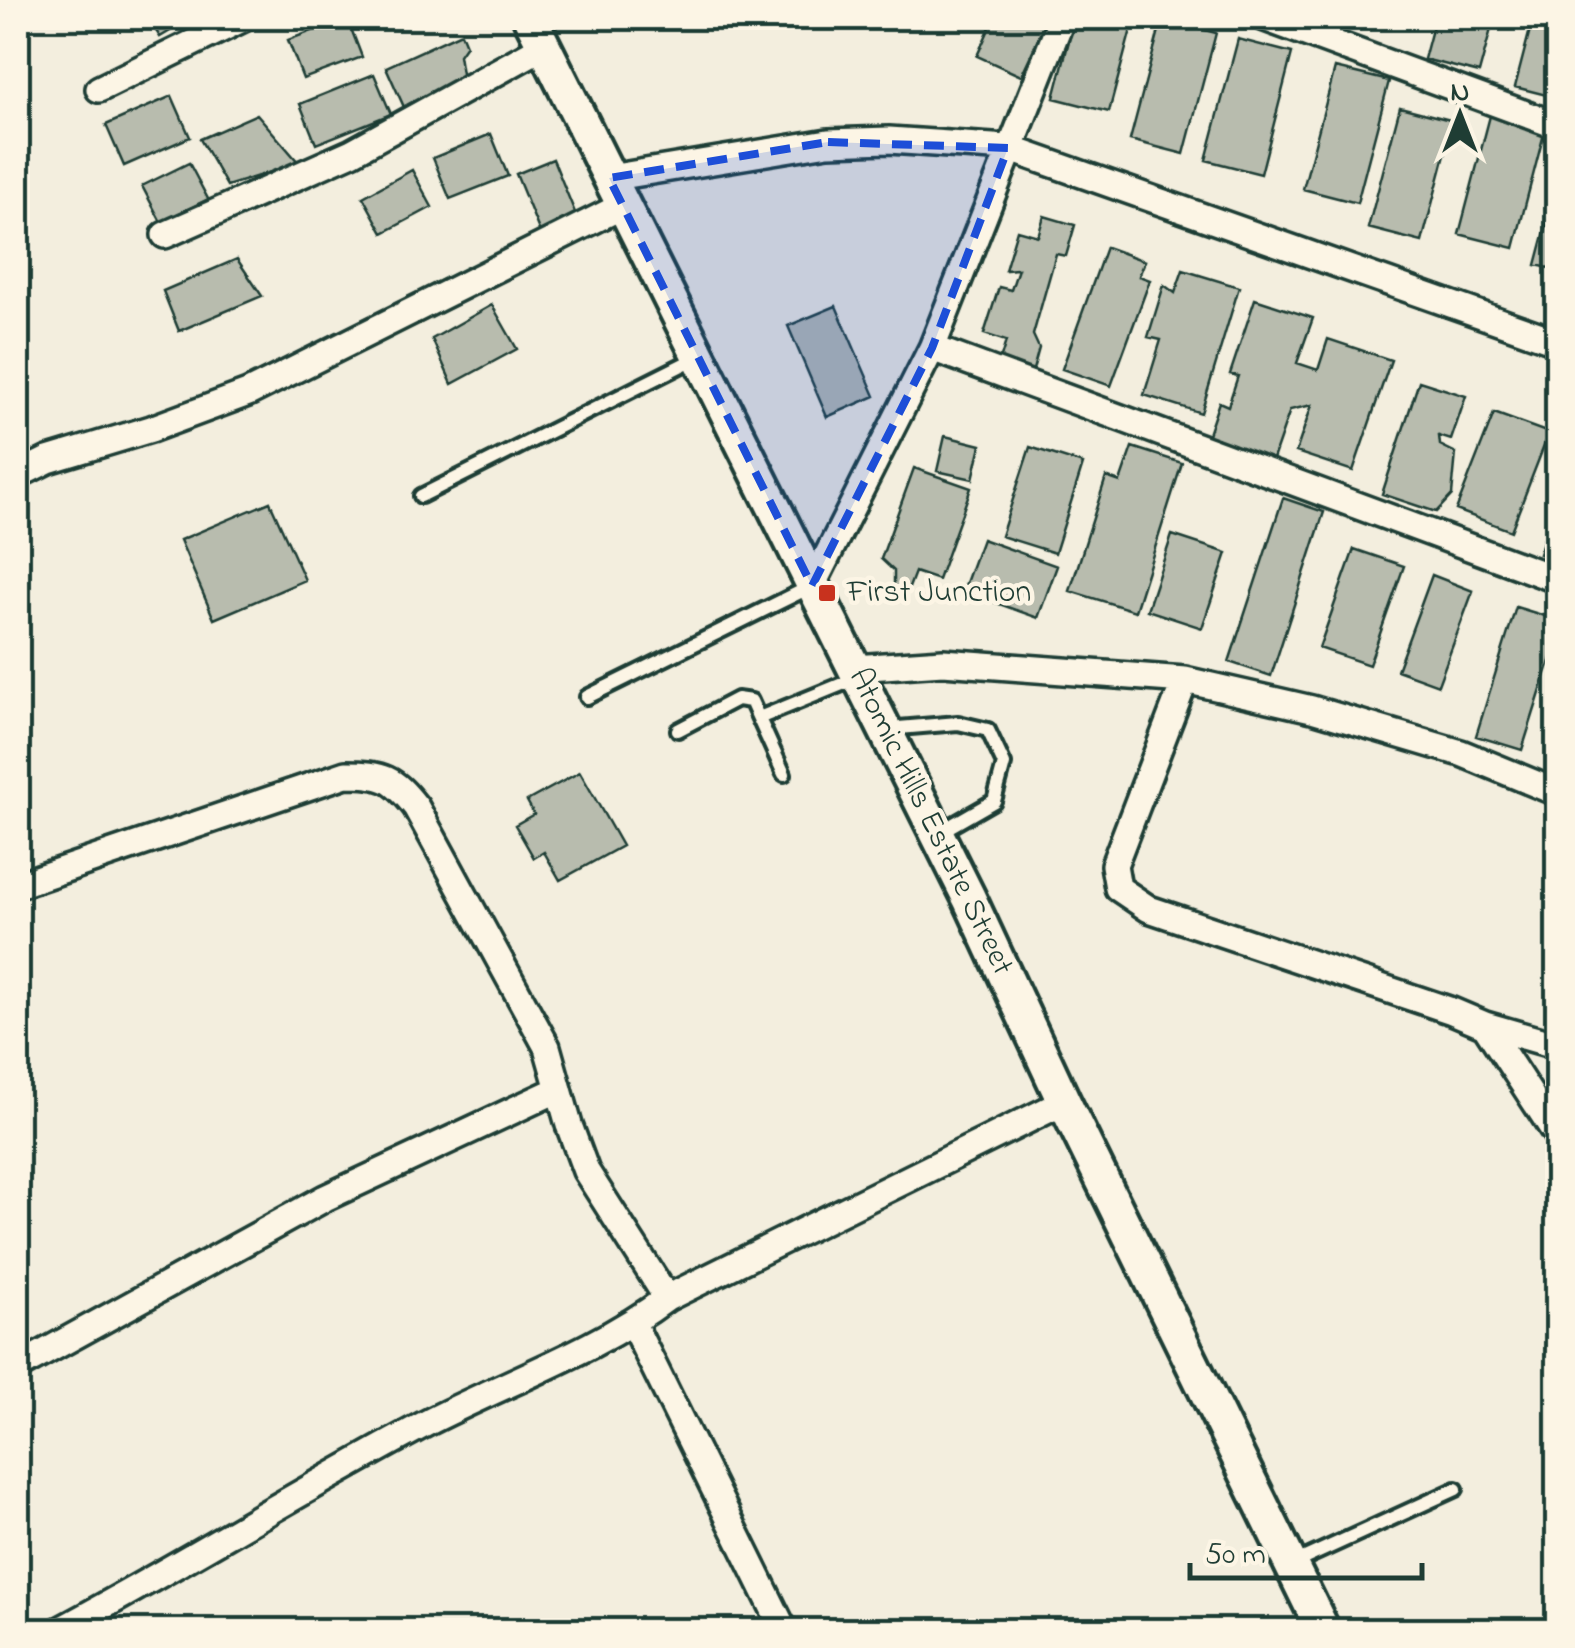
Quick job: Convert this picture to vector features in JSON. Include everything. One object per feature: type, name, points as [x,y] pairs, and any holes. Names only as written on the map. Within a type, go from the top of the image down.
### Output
[{"type":"street","points":[[99,89],[244,18]]},
{"type":"street","points":[[812,586],[932,348],[1062,18]]},
{"type":"street","points":[[1265,18],[1558,126]]},
{"type":"street","points":[[165,235],[352,152],[537,32]]},
{"type":"street","name":"Atomic Hills Estate Street","points":[[537,32],[937,834],[1322,1630]]},
{"type":"street","points":[[18,475],[48,460],[151,429],[248,393],[616,192],[828,142],[889,140],[1008,148],[1558,342]]},
{"type":"street","points":[[932,348],[1558,580]]},
{"type":"street","points":[[857,672],[943,662],[1185,680],[1312,709],[1461,753],[1558,793]]},
{"type":"street","points":[[1185,680],[1114,866],[1118,888],[1149,909],[1452,1010],[1485,1026],[1558,1046]]},
{"type":"street","points":[[18,885],[346,774],[374,774],[397,783],[416,807],[547,1047],[586,1171],[667,1298]]},
{"type":"street","points":[[1485,1026],[1558,1137]]},
{"type":"street","points":[[18,1368],[325,1198],[559,1089]]},
{"type":"street","points":[[60,1630],[346,1466],[483,1394],[633,1324],[667,1298],[1064,1102]]},
{"type":"street","points":[[633,1324],[784,1630]]},
{"type":"lane","points":[[421,496],[699,357]]},
{"type":"lane","points":[[587,697],[812,586]]},
{"type":"lane","points":[[758,718],[857,672]]},
{"type":"lane","points":[[678,730],[737,699],[751,701],[784,774]]},
{"type":"lane","points":[[885,729],[958,724],[988,730],[1004,764],[994,801],[937,834]]},
{"type":"lane","points":[[1290,1565],[1456,1489]]},
{"type":"highlighted area","points":[[828,142],[1008,148],[932,348],[812,586],[699,357],[609,178]]},
{"type":"building","points":[[148,18],[192,18],[160,37]]},
{"type":"building","points":[[347,18],[362,57],[303,79],[288,40]]},
{"type":"building","points":[[994,18],[1048,18],[1021,76],[977,56]]},
{"type":"building","points":[[1075,18],[1134,18],[1109,112],[1054,98]]},
{"type":"building","points":[[1371,18],[1409,18],[1406,26]]},
{"type":"building","points":[[1435,18],[1494,18],[1479,73],[1424,59]]},
{"type":"building","points":[[1533,18],[1558,18],[1558,98],[1515,87]]},
{"type":"building","points":[[1162,19],[1216,33],[1184,154],[1130,140]]},
{"type":"building","points":[[461,33],[466,45],[459,55],[463,80],[404,107],[386,67]]},
{"type":"building","points":[[1238,39],[1292,53],[1261,174],[1206,160]]},
{"type":"building","points":[[1335,68],[1389,81],[1357,203],[1303,189]]},
{"type":"building","points":[[374,74],[391,114],[316,144],[300,104]]},
{"type":"building","points":[[172,96],[190,137],[124,166],[106,125]]},
{"type":"building","points":[[1400,107],[1454,121],[1422,242],[1368,228]]},
{"type":"building","points":[[1491,112],[1546,126],[1514,248],[1459,234]]},
{"type":"building","points":[[257,114],[299,163],[227,186],[200,139]]},
{"type":"building","points":[[491,134],[508,176],[450,199],[433,158]]},
{"type":"building","points":[[553,159],[578,220],[541,235],[516,174]]},
{"type":"building","points":[[189,163],[208,199],[161,222],[142,186]]},
{"type":"building","points":[[412,170],[432,207],[383,233],[363,197]]},
{"type":"building","points":[[1558,182],[1558,270],[1536,265]]},
{"type":"building","points":[[1044,216],[1075,225],[1066,256],[1056,254],[1033,335],[1039,348],[1031,377],[998,367],[1006,341],[984,334],[999,287],[1011,290],[1018,269],[1005,270],[1017,230],[1038,236]]},
{"type":"building","points":[[1106,247],[1145,261],[1139,276],[1150,280],[1111,386],[1062,369]]},
{"type":"building","points":[[237,259],[262,296],[179,331],[163,291]]},
{"type":"building","points":[[1183,270],[1239,287],[1201,413],[1144,395],[1161,340],[1148,337],[1164,285],[1175,293]]},
{"type":"building","points":[[1255,299],[1313,318],[1297,363],[1318,370],[1328,339],[1391,360],[1353,471],[1296,452],[1312,405],[1290,410],[1271,465],[1205,443],[1219,402],[1228,406],[1238,376],[1230,374]]},
{"type":"building","points":[[492,305],[517,349],[452,384],[432,339]]},
{"type":"building","points":[[836,306],[875,396],[827,417],[788,326]]},
{"type":"building","points":[[1419,381],[1466,396],[1451,440],[1439,436],[1440,445],[1456,453],[1452,495],[1436,512],[1382,494]]},
{"type":"building","points":[[1494,413],[1549,433],[1511,531],[1456,510]]},
{"type":"building","points":[[945,436],[981,445],[973,479],[937,471]]},
{"type":"building","points":[[1030,447],[1083,464],[1055,553],[1001,536]]},
{"type":"building","points":[[1132,447],[1182,463],[1135,611],[1070,591],[1106,477],[1120,482]]},
{"type":"building","points":[[914,468],[971,488],[938,580],[915,572],[907,593],[894,589],[894,571],[881,559]]},
{"type":"building","points":[[1558,496],[1558,560],[1539,554]]},
{"type":"building","points":[[1283,498],[1324,512],[1271,676],[1229,662]]},
{"type":"building","points":[[270,502],[305,580],[214,619],[180,540]]},
{"type":"building","points":[[1172,535],[1227,553],[1202,628],[1147,610]]},
{"type":"building","points":[[982,539],[1057,566],[1038,618],[963,591]]},
{"type":"building","points":[[1354,549],[1404,566],[1369,665],[1319,648]]},
{"type":"building","points":[[1432,575],[1473,591],[1438,685],[1397,670]]},
{"type":"building","points":[[1516,607],[1558,620],[1558,636],[1522,750],[1476,736]]},
{"type":"building","points":[[580,772],[622,846],[560,880],[544,852],[534,858],[515,825],[534,814],[527,801]]},
{"type":"place","name":"First Junction","points":[[827,593]]}]
